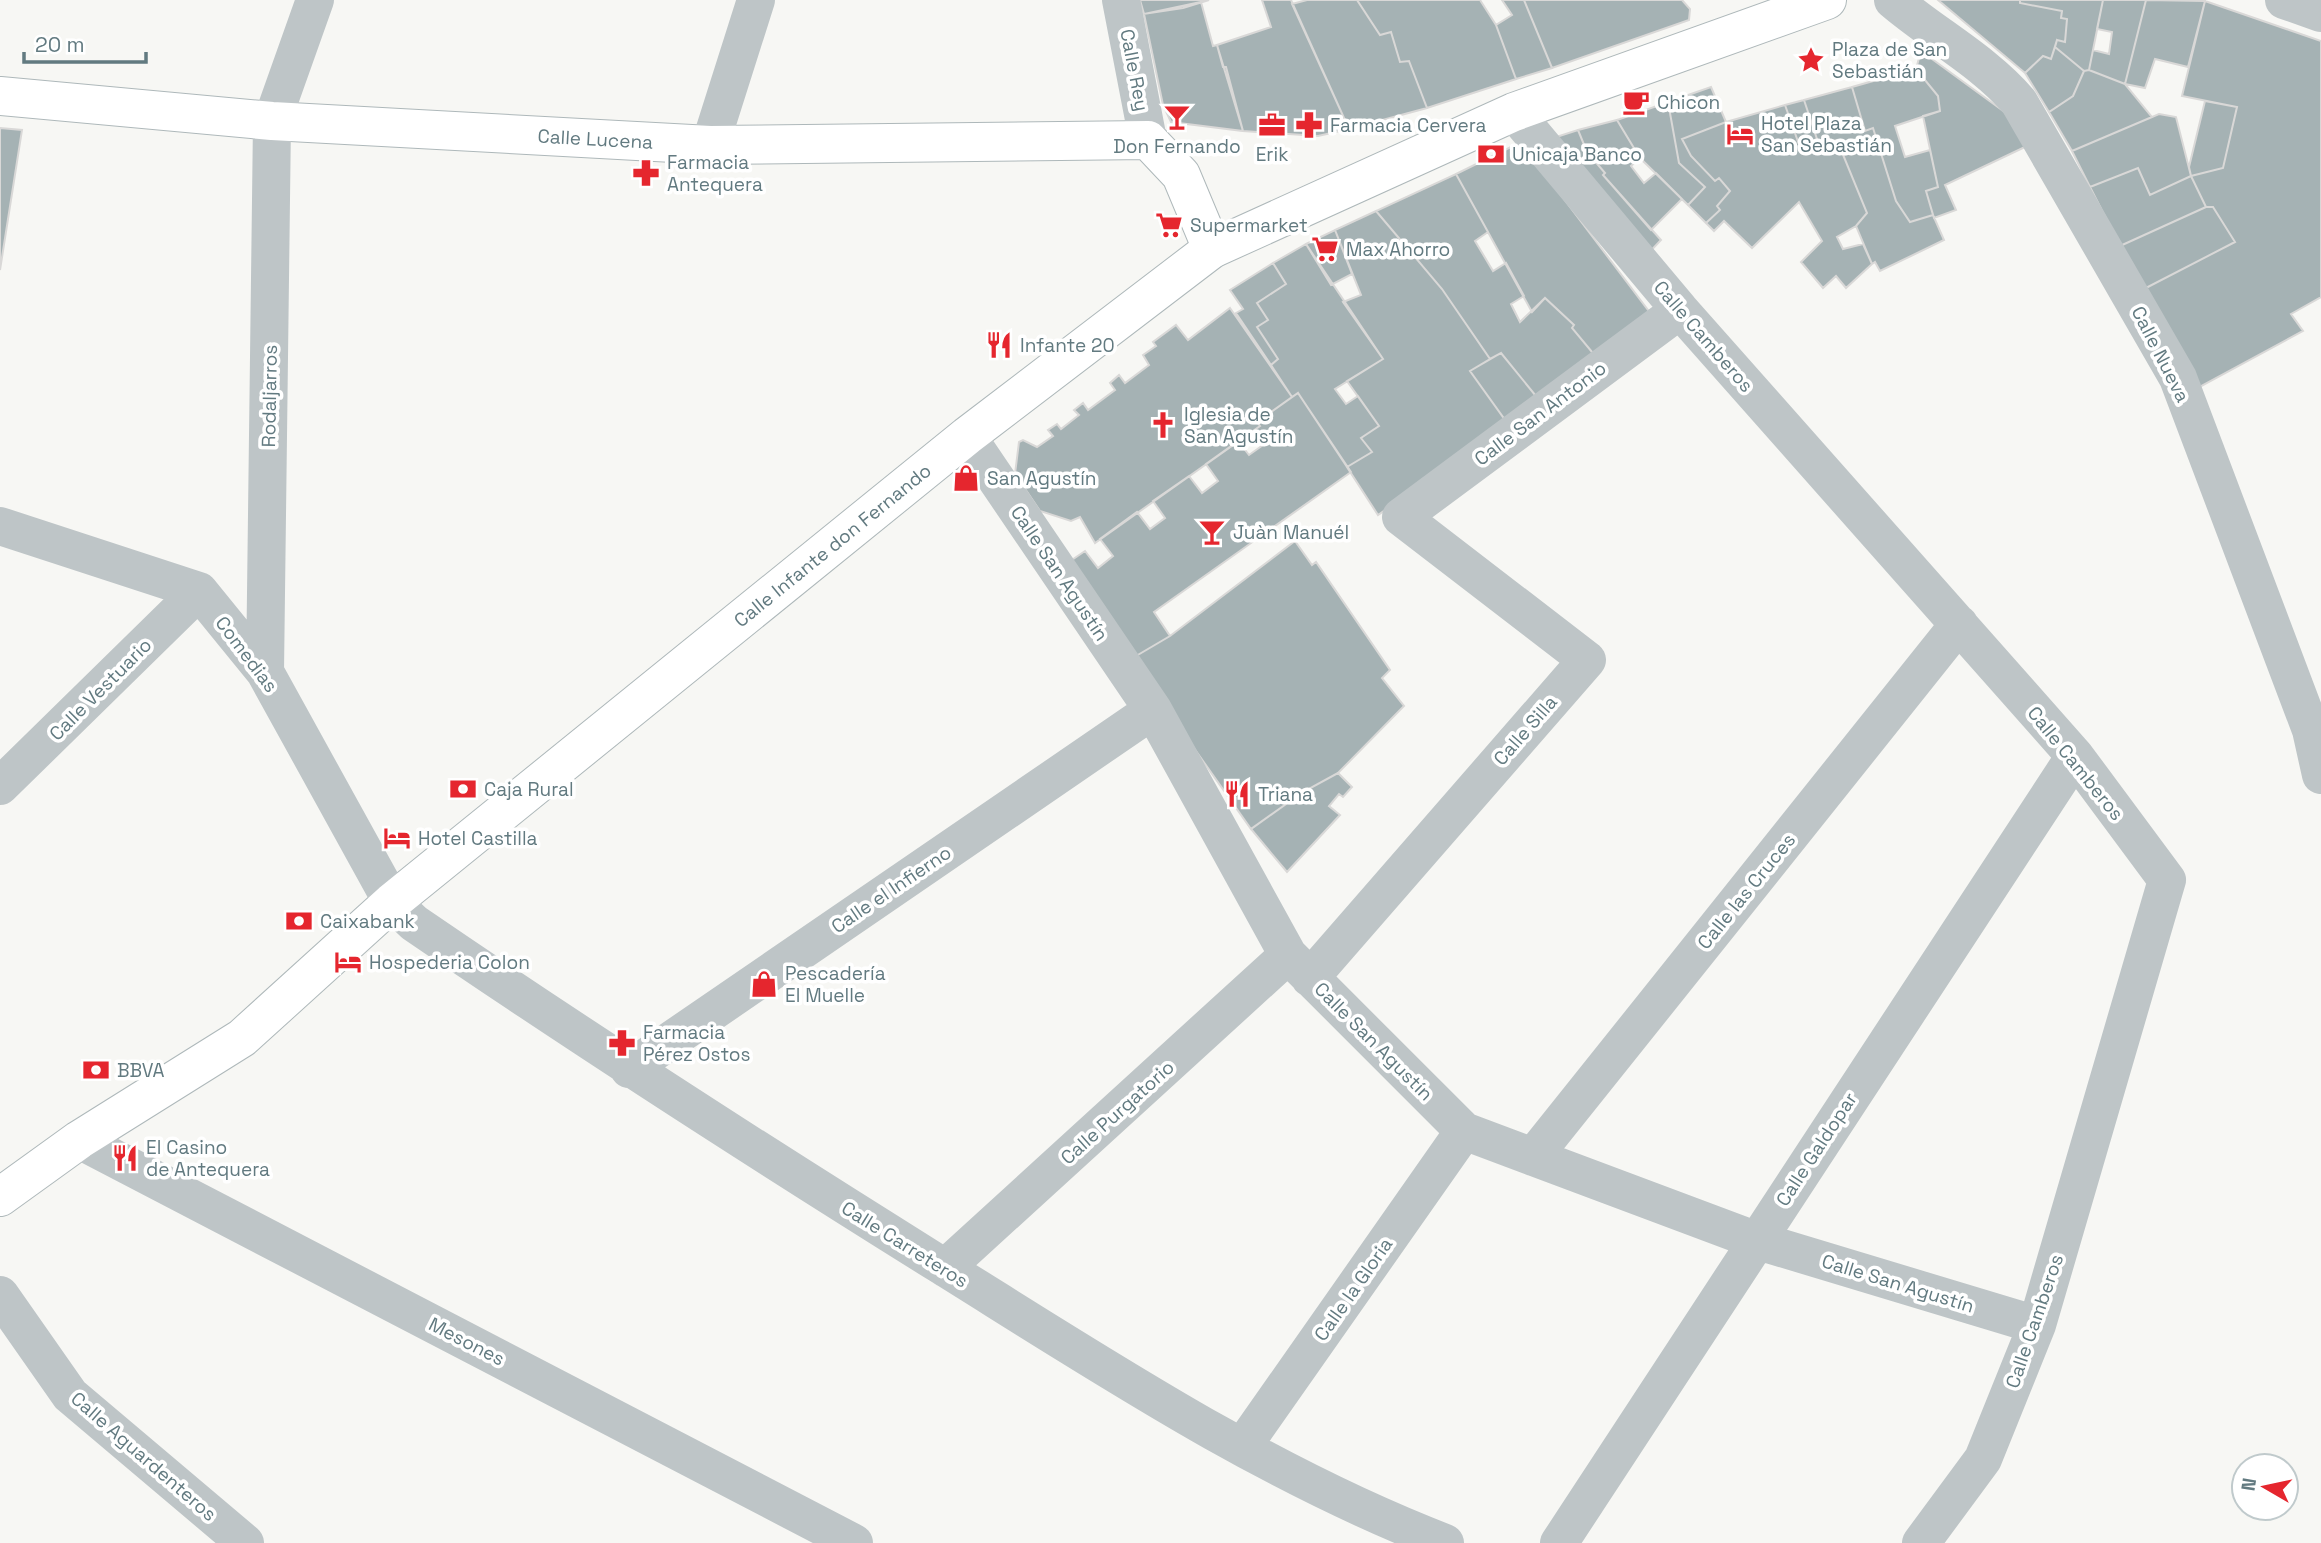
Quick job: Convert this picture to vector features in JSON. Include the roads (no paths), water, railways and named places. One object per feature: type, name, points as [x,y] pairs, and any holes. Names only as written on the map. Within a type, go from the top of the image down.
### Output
[{"type":"street","name":"Rodaljarros","points":[[265,672],[272,121],[315,0]]},
{"type":"street","points":[[710,145],[756,0]]},
{"type":"street","name":"Calle Rey","points":[[1121,0],[1148,140]]},
{"type":"street","name":"Calle Infante don Fernando","points":[[0,1197],[79,1140],[242,1038],[392,902],[967,436],[1212,249],[1514,112],[1745,32],[1827,0]]},
{"type":"street","name":"Calle Nueva","points":[[1893,0],[1922,25],[1993,74],[2019,102],[2178,377],[2311,730],[2321,775]]},
{"type":"street","points":[[2284,0],[2321,13]]},
{"type":"street","name":"Calle Lucena","points":[[0,96],[272,121],[710,145],[1148,140]]},
{"type":"street","name":"Calle Camberos","points":[[1514,112],[1680,310],[2075,756],[2167,880],[2037,1325],[1983,1459],[1921,1543]]},
{"type":"street","points":[[1148,140],[1181,175],[1212,249]]},
{"type":"street","name":"Calle San Antonio","points":[[1401,517],[1680,310]]},
{"type":"street","name":"Calle San Agustín","points":[[967,436],[1153,710],[1299,967],[1464,1131],[1755,1240],[2037,1325]]},
{"type":"street","name":"Calle Silla","points":[[1299,967],[1587,660],[1401,517]]},
{"type":"street","points":[[0,526],[199,591]]},
{"type":"street","name":"Comedias","points":[[199,591],[265,672],[392,902]]},
{"type":"street","name":"Calle Vestuario","points":[[0,786],[199,591]]},
{"type":"street","name":"Calle las Cruces","points":[[1533,1157],[1959,624]]},
{"type":"street","name":"Calle el Infierno","points":[[629,1069],[1153,710]]},
{"type":"street","name":"Calle Galdopar","points":[[1559,1543],[1755,1240],[2075,756]]},
{"type":"street","name":"Calle Carreteros","points":[[392,902],[414,923],[629,1069],[1016,1314],[1350,1505],[1445,1543]]},
{"type":"street","name":"Calle Purgatorio","points":[[945,1268],[1299,967]]},
{"type":"street","name":"Calle la Gloria","points":[[1243,1446],[1464,1131]]},
{"type":"street","name":"Mesones","points":[[79,1140],[854,1543]]},
{"type":"street","name":"Calle Aguardenteros","points":[[0,1295],[70,1395],[244,1543]]},
{"type":"place","name":"Plaza de San Sebastián","points":[[1811,60]]},
{"type":"place","name":"Chicon","points":[[1636,102]]},
{"type":"place","name":"Don Fernando","points":[[1177,117]]},
{"type":"place","name":"Erik","points":[[1272,125]]},
{"type":"place","name":"Farmacia Cervera","points":[[1309,125]]},
{"type":"place","name":"Hotel Plaza San Sebastián","points":[[1740,134]]},
{"type":"place","name":"Unicaja Banco","points":[[1491,154]]},
{"type":"place","name":"Farmacia Antequera","points":[[646,173]]},
{"type":"place","name":"Supermarket","points":[[1169,225]]},
{"type":"place","name":"Max Ahorro","points":[[1325,249]]},
{"type":"place","name":"Infante 20","points":[[999,345]]},
{"type":"place","name":"Iglesia de San Agustín","points":[[1163,425]]},
{"type":"place","name":"San Agustín","points":[[966,478]]},
{"type":"place","name":"Juàn Manuél","points":[[1212,532]]},
{"type":"place","name":"Caja Rural","points":[[463,789]]},
{"type":"place","name":"Triana","points":[[1237,794]]},
{"type":"place","name":"Hotel Castilla","points":[[397,838]]},
{"type":"place","name":"Caixabank","points":[[299,921]]},
{"type":"place","name":"Hospederia Colon","points":[[348,962]]},
{"type":"place","name":"Pescadería El Muelle","points":[[764,984]]},
{"type":"place","name":"Farmacia Pérez Ostos","points":[[622,1043]]},
{"type":"place","name":"BBVA","points":[[96,1070]]},
{"type":"place","name":"El Casino de Antequera","points":[[125,1158]]}]
